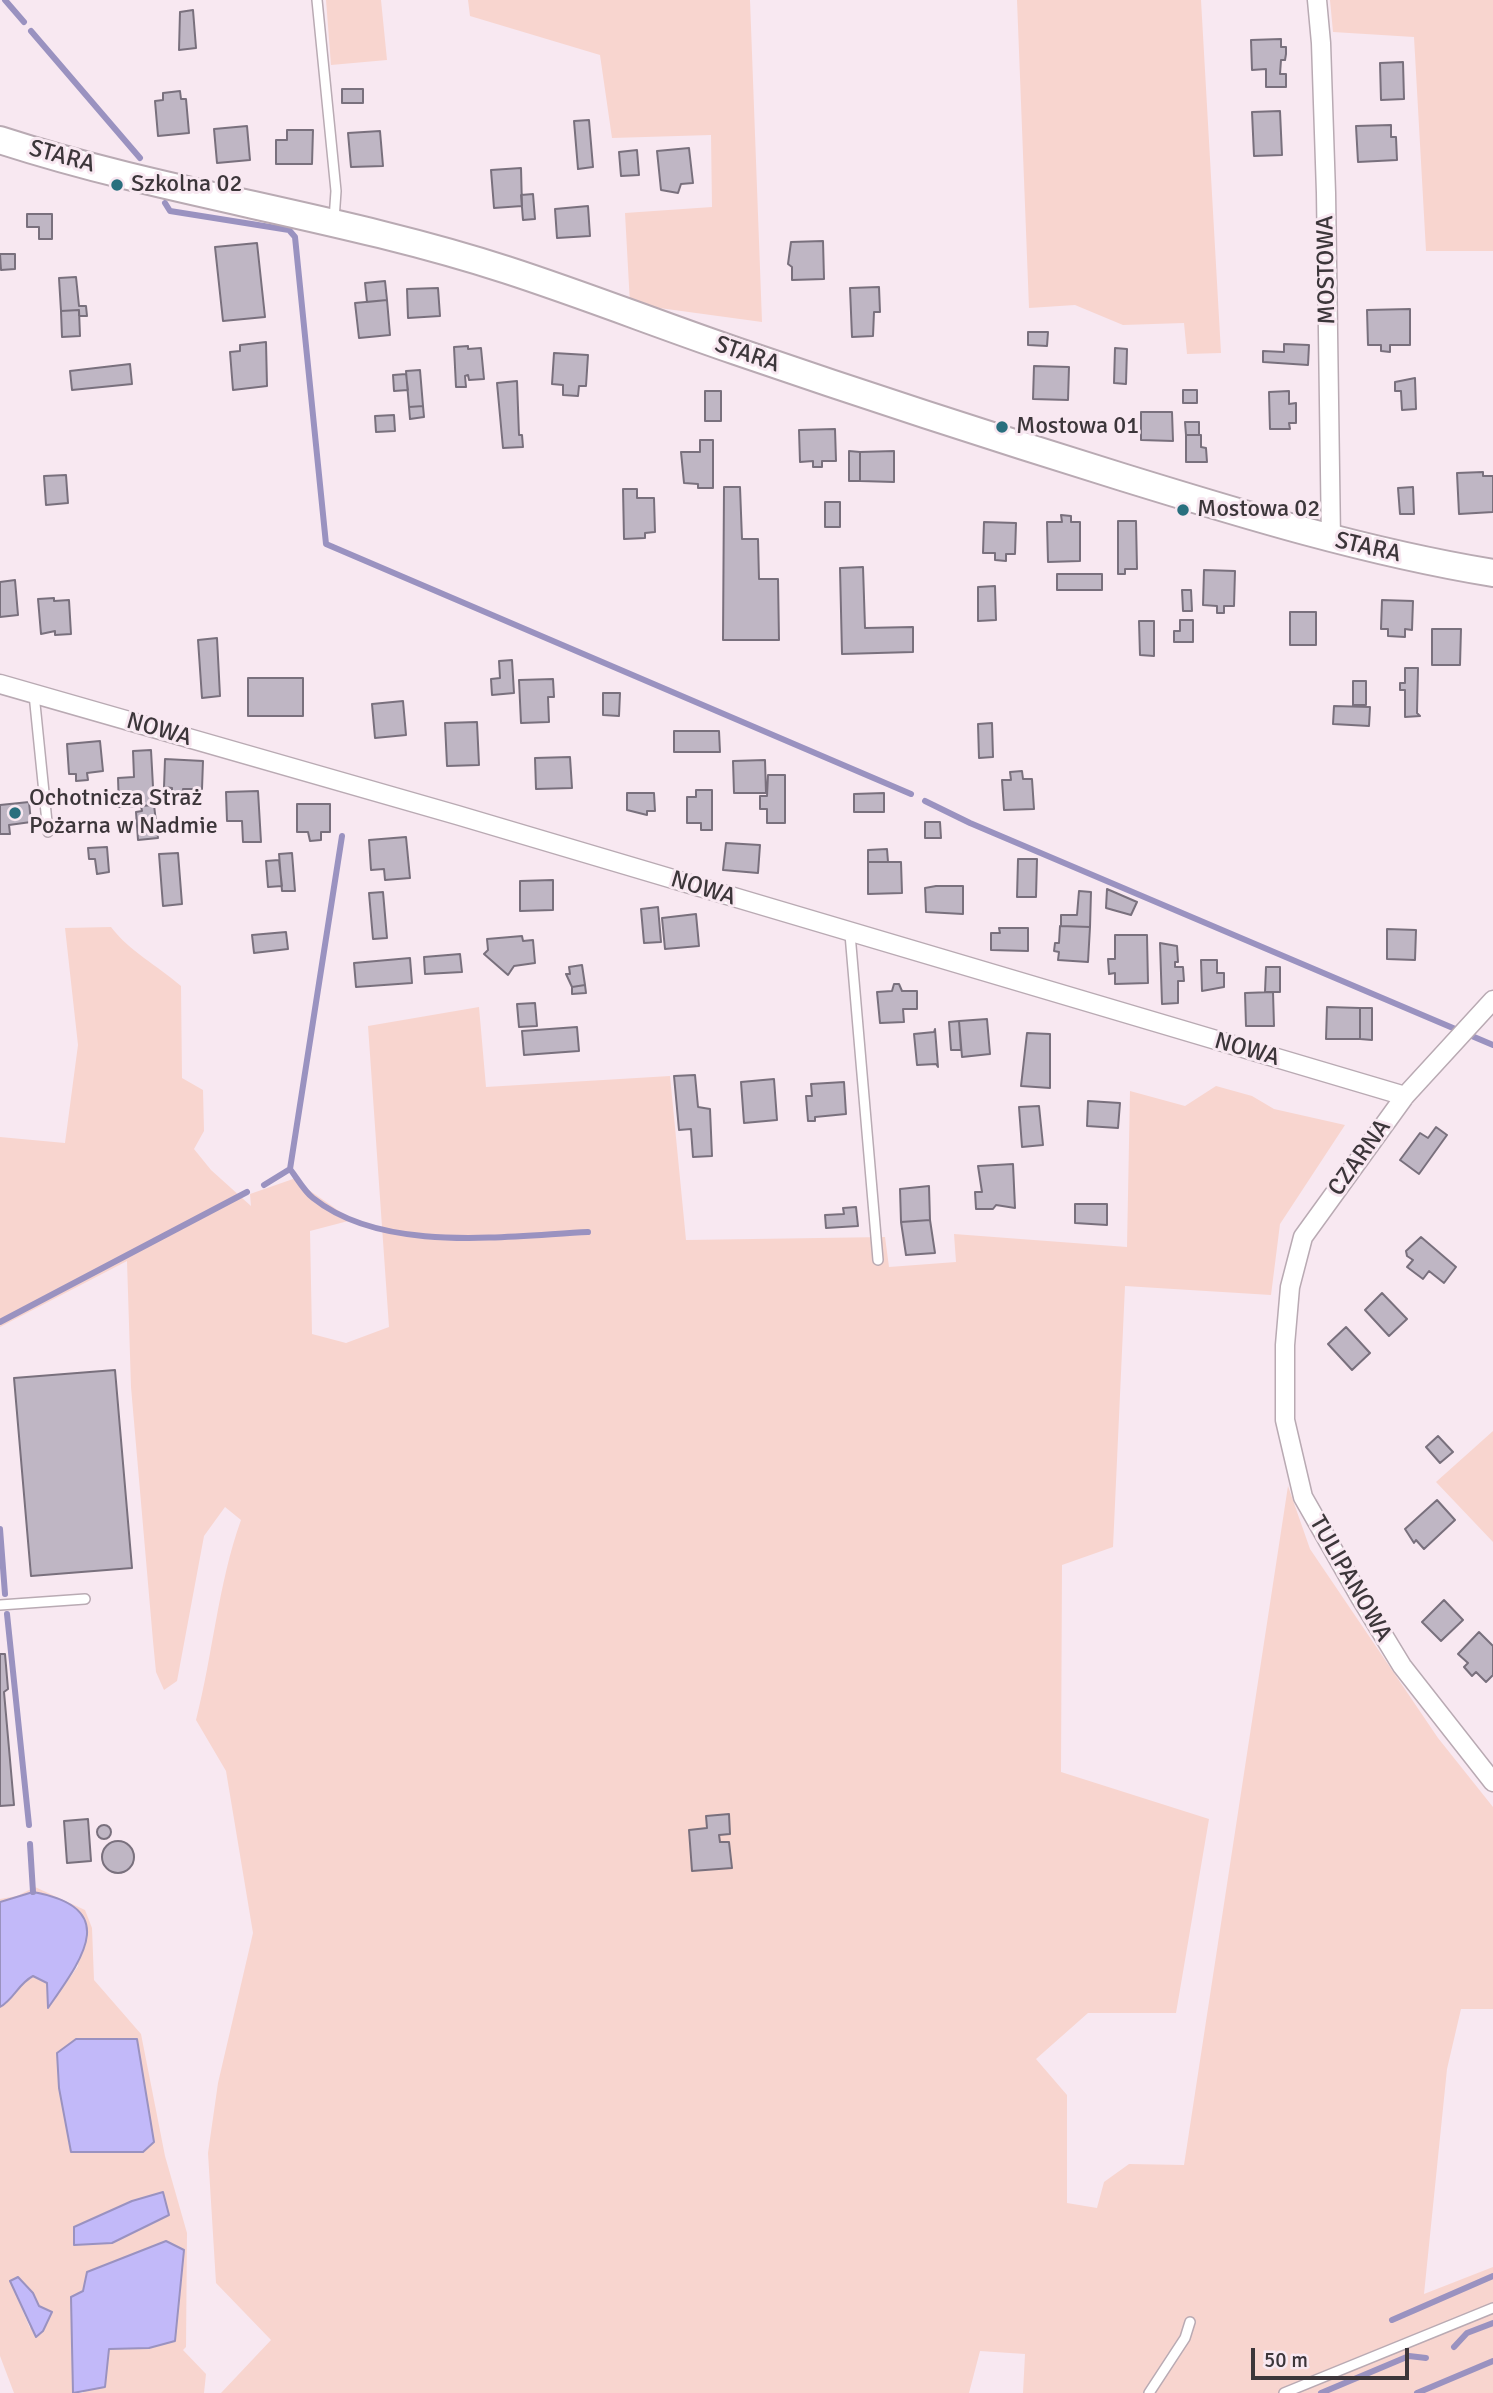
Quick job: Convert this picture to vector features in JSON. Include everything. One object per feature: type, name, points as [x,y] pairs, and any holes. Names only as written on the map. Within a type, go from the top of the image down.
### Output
[{"type":"street","name":"MOSTOWA","points":[[1317,0],[1325,166],[1331,540]]},
{"type":"street","name":"STARA","points":[[0,140],[126,174],[392,235],[509,270],[740,352],[994,437],[1331,540],[1493,573]]},
{"type":"street","name":"NOWA","points":[[0,684],[457,815],[849,934],[1405,1096]]},
{"type":"street","name":"CZARNA","points":[[1285,1345],[1290,1287],[1303,1237],[1405,1096],[1463,1032],[1490,1007]]},
{"type":"street","name":"TULIPANOWA","points":[[1285,1345],[1285,1420],[1303,1497],[1402,1666],[1493,1782]]},
{"type":"lane","points":[[317,0],[336,191],[334,222]]},
{"type":"lane","points":[[34,694],[48,832]]},
{"type":"lane","points":[[849,934],[878,1259]]},
{"type":"lane","points":[[0,1605],[85,1600]]},
{"type":"lane","points":[[1284,2393],[1493,2308]]},
{"type":"lane","points":[[1149,2393],[1185,2338],[1190,2322]]},
{"type":"shaded area","points":[[326,0],[381,0],[387,60],[331,65]]},
{"type":"shaded area","points":[[468,0],[750,0],[762,322],[630,304],[625,213],[712,207],[711,135],[612,138],[600,55],[470,16]]},
{"type":"shaded area","points":[[1017,0],[1201,0],[1221,353],[1187,354],[1184,323],[1123,325],[1075,305],[1029,308]]},
{"type":"shaded area","points":[[1330,0],[1493,0],[1493,251],[1426,251],[1414,37],[1333,32]]},
{"type":"shaded area","points":[[111,927],[135,951],[181,986],[182,1078],[203,1090],[204,1131],[194,1149],[211,1170],[251,1206],[250,1194],[293,1179],[352,1220],[310,1231],[312,1334],[346,1343],[389,1327],[368,1026],[479,1007],[486,1087],[670,1076],[686,1240],[885,1237],[889,1267],[956,1262],[954,1234],[1127,1247],[1130,1091],[1185,1106],[1216,1086],[1252,1096],[1274,1109],[1345,1125],[1280,1224],[1271,1295],[1125,1286],[1113,1547],[1062,1565],[1061,1772],[1209,1819],[1176,2013],[1088,2013],[1036,2059],[1067,2095],[1067,2203],[1097,2208],[1104,2182],[1129,2164],[1184,2165],[1288,1486],[1310,1549],[1438,1738],[1493,1807],[1493,2009],[1461,2009],[1447,2069],[1424,2294],[1493,2267],[1493,2393],[1023,2393],[1025,2354],[980,2351],[969,2393],[221,2393],[271,2340],[216,2283],[208,2153],[218,2083],[253,1933],[226,1771],[196,1720],[221,1594],[241,1520],[225,1507],[204,1536],[177,1681],[164,1690],[156,1672],[131,1387],[127,1261],[0,1327],[0,1137],[65,1143],[78,1045],[65,928]]},
{"type":"shaded area","points":[[1493,1431],[1493,1542],[1436,1482]]},
{"type":"shaded area","points":[[35,1887],[85,1910],[92,1928],[94,1980],[141,2034],[165,2156],[187,2233],[186,2347],[183,2350],[206,2374],[204,2393],[83,2393],[84,2389],[105,2387],[109,2349],[149,2348],[184,2250],[72,2380],[73,2393],[14,2393],[0,2356],[0,2007],[33,1976],[48,1983],[49,2007],[78,1966],[63,1901],[33,1892],[0,1902],[0,1899],[17,1896]],"holes":[[[57,2053],[143,2152],[71,2151],[59,2088]],[[163,2192],[169,2215],[74,2227],[132,2201]],[[18,2277],[33,2293],[39,2306],[30,2328],[10,2281]]]},
{"type":"shaded area","points":[[33,1892],[61,1900],[78,1910],[86,1923],[87,1938],[73,1971],[48,2008],[47,1983],[33,1976],[0,2007],[0,1902]]},
{"type":"shaded area","points":[[76,2039],[137,2039],[154,2142],[143,2152],[71,2152],[59,2088],[57,2053]]},
{"type":"shaded area","points":[[163,2192],[169,2215],[112,2243],[74,2245],[74,2227],[132,2201]]},
{"type":"shaded area","points":[[166,2241],[184,2250],[175,2341],[149,2348],[109,2349],[105,2387],[73,2393],[71,2297],[83,2291],[87,2272]]},
{"type":"shaded area","points":[[18,2277],[33,2293],[39,2306],[52,2312],[43,2331],[36,2337],[10,2281]]},
{"type":"building","points":[[193,10],[196,48],[179,50],[180,12]]},
{"type":"building","points":[[1281,39],[1281,47],[1286,47],[1286,54],[1285,60],[1281,60],[1280,74],[1286,74],[1286,87],[1266,87],[1266,69],[1252,70],[1251,40]]},
{"type":"building","points":[[1403,62],[1404,99],[1381,100],[1380,63]]},
{"type":"building","points":[[342,89],[363,89],[363,103],[342,103]]},
{"type":"building","points":[[180,91],[181,99],[186,99],[189,133],[158,136],[155,101],[163,100],[163,93]]},
{"type":"building","points":[[1280,111],[1282,155],[1254,156],[1252,112]]},
{"type":"building","points":[[589,120],[593,167],[578,169],[574,121]]},
{"type":"building","points":[[1391,125],[1391,137],[1396,137],[1397,160],[1358,162],[1356,126]]},
{"type":"building","points":[[247,126],[250,160],[217,163],[214,129]]},
{"type":"building","points":[[287,130],[313,130],[312,164],[276,164],[276,140],[287,140]]},
{"type":"building","points":[[380,131],[383,166],[351,167],[348,133]]},
{"type":"building","points":[[689,148],[693,183],[681,184],[678,193],[661,190],[657,151]]},
{"type":"building","points":[[637,150],[639,175],[621,176],[619,152]]},
{"type":"building","points":[[521,168],[522,206],[494,208],[491,170]]},
{"type":"building","points":[[533,194],[535,219],[523,220],[521,195]]},
{"type":"building","points":[[588,206],[590,236],[557,238],[555,209]]},
{"type":"building","points":[[27,214],[52,214],[52,239],[39,239],[39,227],[27,227]]},
{"type":"building","points":[[823,241],[824,279],[792,280],[792,267],[788,264],[791,242]]},
{"type":"building","points":[[257,243],[265,317],[223,321],[215,247]]},
{"type":"building","points":[[0,254],[15,254],[15,269],[1,270]]},
{"type":"building","points":[[76,277],[79,306],[86,306],[87,316],[79,316],[79,310],[61,311],[59,278]]},
{"type":"building","points":[[385,281],[387,300],[367,302],[365,283]]},
{"type":"building","points":[[879,287],[880,312],[874,312],[873,336],[852,337],[850,288]]},
{"type":"building","points":[[438,288],[440,316],[408,318],[407,289]]},
{"type":"building","points":[[387,300],[390,335],[359,338],[355,303]]},
{"type":"building","points":[[1410,309],[1410,345],[1390,345],[1390,352],[1381,351],[1381,345],[1368,345],[1367,310]]},
{"type":"building","points":[[79,310],[80,336],[62,337],[61,311]]},
{"type":"building","points":[[1028,332],[1048,332],[1047,346],[1028,345]]},
{"type":"building","points":[[266,342],[267,386],[233,390],[230,352],[240,351],[240,345]]},
{"type":"building","points":[[1284,344],[1309,345],[1308,365],[1263,362],[1263,351],[1284,352]]},
{"type":"building","points":[[468,346],[468,349],[481,348],[484,379],[469,380],[468,375],[465,376],[466,387],[456,387],[454,347]]},
{"type":"building","points":[[1115,348],[1127,349],[1126,384],[1114,383]]},
{"type":"building","points":[[554,353],[588,355],[586,386],[579,386],[578,396],[563,395],[563,385],[552,384]]},
{"type":"building","points":[[130,364],[132,384],[72,390],[70,371]]},
{"type":"building","points":[[1034,366],[1069,367],[1068,400],[1033,399]]},
{"type":"building","points":[[420,370],[423,406],[409,407],[406,371]]},
{"type":"building","points":[[406,374],[408,390],[394,391],[393,375]]},
{"type":"building","points":[[1415,378],[1416,409],[1402,410],[1401,391],[1395,391],[1395,382]]},
{"type":"building","points":[[517,381],[519,435],[522,435],[523,447],[503,448],[497,383]]},
{"type":"building","points":[[1183,390],[1197,390],[1197,403],[1183,403]]},
{"type":"building","points":[[705,391],[721,391],[721,421],[705,421]]},
{"type":"building","points":[[1289,391],[1289,404],[1296,403],[1296,423],[1289,423],[1290,429],[1270,429],[1269,392]]},
{"type":"building","points":[[423,406],[424,417],[410,419],[409,407]]},
{"type":"building","points":[[1141,412],[1172,412],[1173,441],[1141,440]]},
{"type":"building","points":[[394,415],[395,431],[376,432],[375,416]]},
{"type":"building","points":[[1185,422],[1199,422],[1199,435],[1186,435]]},
{"type":"building","points":[[835,429],[836,461],[822,461],[822,467],[813,467],[813,461],[800,462],[799,430]]},
{"type":"building","points":[[1186,435],[1201,435],[1201,447],[1206,448],[1207,462],[1186,462]]},
{"type":"building","points":[[700,440],[713,440],[713,488],[698,488],[698,484],[684,483],[681,452],[700,452]]},
{"type":"building","points":[[849,451],[860,452],[860,481],[849,481]]},
{"type":"building","points":[[894,451],[894,482],[860,481],[860,452]]},
{"type":"building","points":[[1483,472],[1483,476],[1493,476],[1493,512],[1459,514],[1457,473]]},
{"type":"building","points":[[66,475],[68,503],[46,505],[44,476]]},
{"type":"building","points":[[724,487],[740,487],[742,539],[758,539],[759,579],[778,579],[779,640],[723,640]]},
{"type":"building","points":[[1413,487],[1414,514],[1400,514],[1398,488]]},
{"type":"building","points":[[623,489],[637,489],[637,498],[654,498],[655,532],[645,533],[645,538],[624,539]]},
{"type":"building","points":[[825,502],[840,502],[840,527],[825,527]]},
{"type":"building","points":[[1061,515],[1071,516],[1071,522],[1080,522],[1080,561],[1048,562],[1047,522],[1062,522]]},
{"type":"building","points":[[1118,521],[1136,521],[1137,569],[1125,569],[1125,574],[1118,574]]},
{"type":"building","points":[[984,522],[1016,523],[1015,554],[1006,554],[1006,561],[995,560],[995,553],[983,553]]},
{"type":"building","points":[[863,567],[865,628],[913,627],[913,652],[842,654],[840,568]]},
{"type":"building","points":[[1204,570],[1235,571],[1234,606],[1224,606],[1224,613],[1217,613],[1217,606],[1203,605]]},
{"type":"building","points":[[1057,574],[1102,574],[1102,590],[1057,590]]},
{"type":"building","points":[[15,580],[18,615],[0,617],[0,582]]},
{"type":"building","points":[[995,586],[996,620],[978,621],[978,587]]},
{"type":"building","points":[[1182,590],[1191,590],[1192,611],[1183,611]]},
{"type":"building","points":[[54,598],[54,601],[69,600],[71,634],[55,635],[55,631],[41,634],[38,599]]},
{"type":"building","points":[[1382,600],[1413,601],[1412,630],[1405,629],[1405,637],[1388,636],[1388,629],[1381,629]]},
{"type":"building","points":[[1290,612],[1316,612],[1316,645],[1290,645]]},
{"type":"building","points":[[1180,620],[1193,620],[1193,642],[1174,642],[1174,631],[1180,631]]},
{"type":"building","points":[[1139,621],[1154,621],[1154,656],[1140,655]]},
{"type":"building","points":[[1432,629],[1461,629],[1460,665],[1432,665]]},
{"type":"building","points":[[217,638],[220,696],[202,698],[198,640]]},
{"type":"building","points":[[512,660],[514,693],[492,695],[491,679],[500,678],[499,661]]},
{"type":"building","points":[[1405,668],[1418,668],[1417,713],[1420,716],[1405,717],[1405,690],[1400,690],[1400,683],[1405,683]]},
{"type":"building","points":[[248,678],[303,678],[303,716],[248,716]]},
{"type":"building","points":[[553,679],[554,697],[548,697],[549,722],[521,723],[519,680]]},
{"type":"building","points":[[1353,681],[1366,681],[1366,705],[1353,705]]},
{"type":"building","points":[[603,693],[620,693],[619,716],[603,715]]},
{"type":"building","points":[[403,701],[406,735],[375,738],[372,704]]},
{"type":"building","points":[[1334,706],[1370,707],[1369,726],[1333,724]]},
{"type":"building","points":[[477,722],[479,765],[447,766],[445,723]]},
{"type":"building","points":[[992,723],[993,757],[979,758],[978,724]]},
{"type":"building","points":[[674,731],[719,731],[720,752],[674,752]]},
{"type":"building","points":[[100,741],[103,771],[87,773],[88,780],[76,781],[76,774],[69,774],[67,744]]},
{"type":"building","points":[[151,750],[154,805],[119,807],[118,778],[134,777],[133,751]]},
{"type":"building","points":[[570,757],[572,788],[536,789],[535,758]]},
{"type":"building","points":[[165,759],[203,761],[202,789],[183,789],[182,802],[172,802],[172,788],[164,787]]},
{"type":"building","points":[[765,760],[766,793],[734,793],[733,761]]},
{"type":"building","points":[[1022,771],[1023,779],[1032,779],[1034,809],[1004,810],[1002,780],[1011,780],[1010,772]]},
{"type":"building","points":[[768,775],[785,775],[785,823],[767,823],[767,809],[760,809],[760,796],[767,796]]},
{"type":"building","points":[[696,790],[712,790],[712,830],[701,830],[701,823],[687,823],[687,797],[696,797]]},
{"type":"building","points":[[258,791],[261,842],[243,842],[242,821],[227,821],[226,792]]},
{"type":"building","points":[[627,793],[654,793],[655,811],[647,811],[647,815],[627,810]]},
{"type":"building","points":[[884,793],[884,812],[854,812],[854,794]]},
{"type":"building","name":"Ochotnicza Straż Pożarna w Nadmie","points":[[29,802],[31,822],[9,825],[10,834],[0,834],[0,805]]},
{"type":"building","points":[[297,804],[330,804],[330,832],[321,832],[321,840],[310,841],[308,832],[297,832]]},
{"type":"building","points":[[154,805],[158,838],[138,840],[136,812],[142,811],[141,806]]},
{"type":"building","points":[[925,822],[940,822],[941,838],[925,838]]},
{"type":"building","points":[[406,837],[410,878],[385,880],[384,869],[371,870],[369,840]]},
{"type":"building","points":[[726,843],[760,845],[758,873],[723,870]]},
{"type":"building","points":[[107,847],[109,872],[97,874],[95,859],[89,859],[88,848]]},
{"type":"building","points":[[887,849],[888,862],[868,862],[868,850]]},
{"type":"building","points":[[178,853],[182,904],[163,906],[159,854]]},
{"type":"building","points":[[292,853],[295,891],[282,891],[279,854]]},
{"type":"building","points":[[1018,859],[1037,859],[1036,897],[1017,897]]},
{"type":"building","points":[[279,860],[282,886],[268,887],[266,861]]},
{"type":"building","points":[[868,862],[901,862],[902,893],[868,894]]},
{"type":"building","points":[[553,880],[553,910],[520,911],[520,881]]},
{"type":"building","points":[[963,886],[963,914],[926,912],[925,888]]},
{"type":"building","points":[[1107,889],[1137,902],[1131,915],[1106,908]]},
{"type":"building","points":[[1079,891],[1091,892],[1090,927],[1061,926],[1061,915],[1077,915]]},
{"type":"building","points":[[383,892],[387,938],[373,939],[369,893]]},
{"type":"building","points":[[658,907],[661,942],[644,943],[641,909]]},
{"type":"building","points":[[696,914],[699,946],[665,949],[662,918]]},
{"type":"building","points":[[1060,926],[1090,927],[1088,962],[1058,960],[1059,952],[1054,951],[1055,943],[1059,943]]},
{"type":"building","points":[[999,928],[1028,928],[1028,951],[991,950],[991,933],[1000,933]]},
{"type":"building","points":[[1387,929],[1416,930],[1415,960],[1387,959]]},
{"type":"building","points":[[286,932],[288,949],[254,953],[252,935]]},
{"type":"building","points":[[1115,935],[1147,935],[1148,983],[1115,984],[1115,973],[1109,974],[1108,959],[1115,959]]},
{"type":"building","points":[[522,936],[523,941],[533,940],[535,963],[514,966],[508,975],[484,954],[488,950],[487,939]]},
{"type":"building","points":[[1160,943],[1177,946],[1178,962],[1175,962],[1175,967],[1183,967],[1184,981],[1178,981],[1178,1003],[1162,1004]]},
{"type":"building","points":[[460,954],[462,972],[425,974],[424,957]]},
{"type":"building","points":[[410,958],[412,983],[356,987],[354,963]]},
{"type":"building","points":[[1201,960],[1217,960],[1217,973],[1224,973],[1224,987],[1202,991]]},
{"type":"building","points":[[582,965],[585,985],[572,987],[566,974],[570,974],[569,967]]},
{"type":"building","points":[[1266,967],[1280,967],[1280,992],[1265,992]]},
{"type":"building","points":[[894,984],[899,984],[902,991],[917,991],[917,1009],[903,1009],[904,1022],[880,1023],[877,992],[892,991]]},
{"type":"building","points":[[585,985],[586,993],[572,994],[572,987]]},
{"type":"building","points":[[1273,992],[1274,1026],[1246,1026],[1245,993]]},
{"type":"building","points":[[535,1003],[537,1026],[519,1027],[517,1004]]},
{"type":"building","points":[[1327,1007],[1360,1008],[1360,1039],[1326,1039]]},
{"type":"building","points":[[1360,1008],[1372,1008],[1372,1040],[1360,1039]]},
{"type":"building","points":[[987,1019],[990,1054],[962,1057],[959,1021]]},
{"type":"building","points":[[959,1021],[961,1050],[951,1050],[949,1022]]},
{"type":"building","points":[[577,1027],[579,1051],[524,1055],[522,1031]]},
{"type":"building","points":[[935,1029],[938,1067],[936,1064],[917,1065],[914,1034],[934,1032]]},
{"type":"building","points":[[1027,1033],[1050,1034],[1050,1088],[1021,1086]]},
{"type":"building","points":[[695,1075],[698,1107],[710,1109],[712,1156],[693,1157],[691,1129],[679,1130],[674,1076]]},
{"type":"building","points":[[774,1079],[777,1120],[744,1123],[741,1082]]},
{"type":"building","points":[[844,1082],[846,1114],[815,1117],[815,1121],[808,1121],[806,1096],[812,1096],[811,1084]]},
{"type":"building","points":[[1088,1101],[1120,1103],[1118,1128],[1087,1126]]},
{"type":"building","points":[[1039,1106],[1043,1145],[1022,1147],[1019,1107]]},
{"type":"building","points":[[1436,1127],[1447,1135],[1419,1174],[1400,1160],[1420,1133],[1428,1138]]},
{"type":"building","points":[[1013,1164],[1015,1208],[996,1205],[993,1209],[976,1209],[975,1192],[982,1192],[978,1166]]},
{"type":"building","points":[[929,1186],[930,1220],[901,1222],[900,1189]]},
{"type":"building","points":[[1075,1204],[1107,1204],[1107,1225],[1075,1223]]},
{"type":"building","points":[[856,1207],[858,1226],[826,1228],[825,1215],[844,1214],[843,1208]]},
{"type":"building","points":[[930,1220],[935,1253],[906,1255],[901,1222]]},
{"type":"building","points":[[1421,1237],[1456,1267],[1444,1283],[1429,1271],[1423,1279],[1407,1267],[1413,1260],[1407,1256],[1406,1251]]},
{"type":"building","points":[[1382,1293],[1407,1319],[1389,1336],[1365,1310]]},
{"type":"building","points":[[1346,1327],[1370,1353],[1352,1370],[1328,1344]]},
{"type":"building","points":[[115,1370],[132,1568],[31,1576],[14,1378]]},
{"type":"building","points":[[1438,1436],[1453,1452],[1440,1463],[1426,1447]]},
{"type":"building","points":[[1437,1500],[1455,1520],[1424,1549],[1416,1540],[1414,1543],[1405,1529]]},
{"type":"building","points":[[1444,1600],[1463,1620],[1441,1641],[1422,1622]]},
{"type":"building","points":[[1479,1632],[1493,1646],[1493,1675],[1486,1682],[1476,1672],[1472,1676],[1464,1667],[1468,1663],[1458,1654]]},
{"type":"building","points":[[0,1654],[5,1654],[8,1689],[4,1692],[14,1805],[0,1806]]},
{"type":"building","points":[[729,1814],[730,1834],[719,1835],[720,1842],[729,1842],[732,1868],[692,1871],[689,1830],[707,1828],[706,1816]]},
{"type":"building","points":[[88,1819],[91,1861],[67,1863],[64,1821]]},
{"type":"building","points":[[101,1825],[107,1825],[111,1832],[107,1839],[101,1839],[97,1835],[97,1829]]},
{"type":"building","points":[[118,1841],[129,1846],[134,1857],[129,1868],[118,1873],[107,1868],[102,1857],[107,1846]]},
{"type":"waterway","points":[[5,0],[24,22]]},
{"type":"waterway","points":[[31,31],[140,158]]},
{"type":"waterway","points":[[165,203],[170,211],[289,230],[295,237],[326,544],[911,794]]},
{"type":"waterway","points":[[925,801],[970,823],[1493,1045]]},
{"type":"waterway","points":[[264,1185],[290,1169],[342,836]]},
{"type":"waterway","points":[[290,1169],[313,1198],[342,1216],[374,1228],[446,1238],[588,1232]]},
{"type":"waterway","points":[[0,1322],[247,1192]]},
{"type":"waterway","points":[[0,1529],[5,1594]]},
{"type":"waterway","points":[[7,1614],[29,1825]]},
{"type":"waterway","points":[[30,1844],[33,1892]]},
{"type":"waterway","points":[[1392,2320],[1493,2276]]},
{"type":"waterway","points":[[1454,2347],[1467,2333],[1493,2323]]},
{"type":"waterway","points":[[1321,2393],[1409,2356],[1426,2358]]},
{"type":"waterway","points":[[1417,2393],[1493,2361]]},
{"type":"place","name":"Szkolna 02","points":[[117,185]]},
{"type":"place","name":"Mostowa 01","points":[[1002,427]]},
{"type":"place","name":"Mostowa 02","points":[[1183,510]]},
{"type":"place","name":"Ochotnicza Straż Pożarna w Nadmie","points":[[15,813]]}]
